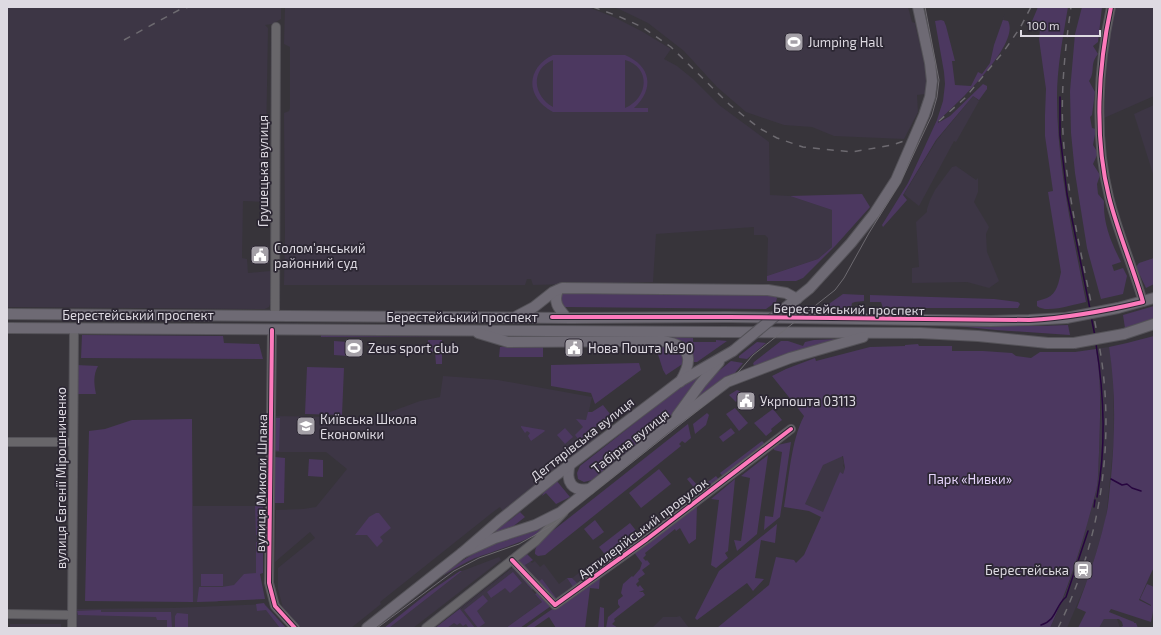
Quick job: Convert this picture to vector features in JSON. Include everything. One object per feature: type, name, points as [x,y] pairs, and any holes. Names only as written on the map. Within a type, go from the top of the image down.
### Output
[{"type":"main road","points":[[672,424],[701,383],[729,353],[810,288],[834,263],[874,214],[896,180],[924,115],[930,97],[932,81],[930,63],[920,7]]},
{"type":"main road","points":[[516,317],[562,288],[768,290],[786,293],[797,299]]},
{"type":"main road","points":[[558,290],[555,299],[557,308],[566,317]]},
{"type":"main road","name":"Берестейський проспект","points":[[7,314],[728,317],[991,321],[1066,318],[1118,308],[1154,298]]},
{"type":"main road","name":"Берестейський проспект","points":[[7,328],[920,333],[978,336],[1048,343],[1074,343],[1124,334],[1154,324]]},
{"type":"main road","points":[[476,330],[480,334],[508,342],[670,342],[683,349],[689,360],[688,367],[680,382]]},
{"type":"main road","name":"Табірна вулиця","points":[[569,506],[721,386],[737,378],[814,350],[883,333]]},
{"type":"main road","name":"Дегтярівська вулиця","points":[[367,628],[462,553],[570,464],[680,382],[729,353]]},
{"type":"main road","points":[[570,464],[568,476],[572,486],[582,490],[590,489]]},
{"type":"main road","name":"Дегтярівська вулиця","points":[[462,553],[495,538],[549,519],[569,506]]},
{"type":"street","points":[[1112,7],[1106,29],[1102,59],[1100,96],[1101,151],[1111,202],[1143,302]]},
{"type":"street","name":"Грушецька вулиця","points":[[275,316],[276,27]]},
{"type":"street","name":"вулиця Євгенії Мірошниченко","points":[[72,628],[72,442],[74,328]]},
{"type":"street","name":"вулиця Миколи Шпака","points":[[272,330],[269,583],[275,606],[294,628]]},
{"type":"street","name":"Артилерійський провулок","points":[[512,560],[555,605],[647,539],[791,429]]},
{"type":"street","points":[[7,442],[72,442]]},
{"type":"street","name":"Табірна вулиця","points":[[426,628],[525,550],[546,532],[569,506]]},
{"type":"street","points":[[7,614],[72,615]]},
{"type":"shaded area","points":[[7,7],[281,7],[281,19],[272,24],[265,25],[268,28],[265,202],[243,201],[242,258],[247,259],[248,273],[270,271],[271,301],[269,307],[265,309],[7,307]]},
{"type":"shaded area","points":[[285,7],[588,7],[616,18],[671,49],[664,59],[677,66],[693,79],[719,105],[769,142],[770,195],[790,196],[832,210],[832,247],[818,259],[767,276],[768,238],[765,235],[754,235],[754,227],[656,234],[653,282],[533,285],[531,279],[527,279],[525,285],[284,285],[284,113],[289,111],[290,108],[290,47],[284,44]]},
{"type":"shaded area","points":[[611,7],[908,7],[912,22],[915,23],[926,71],[927,80],[925,94],[917,95],[918,112],[904,139],[834,136],[812,127],[784,125],[746,112],[717,87],[684,51],[648,23],[619,9]]},
{"type":"shaded area","points":[[1115,7],[1154,7],[1154,96],[1104,118],[1107,59]]},
{"type":"shaded area","points":[[973,96],[979,101],[956,142],[954,141],[919,206],[904,194],[937,140]]},
{"type":"shaded area","points":[[1154,105],[1154,177],[1134,114]]},
{"type":"shaded area","points":[[956,166],[976,180],[978,178],[978,192],[974,202],[989,227],[986,234],[987,252],[999,281],[989,288],[967,282],[912,283],[912,268],[919,267],[916,222],[927,212],[930,200],[935,190],[952,167]]},
{"type":"shaded area","points":[[1109,347],[1113,370],[1114,439],[1106,519],[1090,574],[1067,628],[1050,628],[1062,602],[1075,566],[1095,496],[1098,475],[1101,407],[1096,349]]},
{"type":"shaded area","points":[[443,376],[498,380],[592,397],[587,420],[600,437],[504,513],[500,507],[493,512],[380,602],[381,604],[351,628],[301,628],[283,608],[278,589],[278,568],[315,538],[310,532],[275,562],[276,510],[316,507],[347,469],[326,452],[272,452],[273,416],[336,417],[337,419],[379,416],[420,401],[440,397]]},
{"type":"shaded area","points":[[820,415],[842,456],[844,463],[843,466],[845,468],[843,474],[840,473],[823,513],[805,504],[794,444],[802,420]]},
{"type":"shaded area","points":[[193,506],[260,506],[260,573],[217,602],[193,602]]},
{"type":"shaded area","points":[[499,557],[501,560],[413,628],[390,627],[462,571]]},
{"type":"shaded area","points":[[599,558],[603,564],[576,583],[572,578]]},
{"type":"shaded area","points":[[530,561],[532,563],[535,561],[540,567],[544,564],[559,584],[567,578],[573,587],[557,599],[542,580],[538,582],[525,565]]},
{"type":"shaded area","points":[[513,568],[542,602],[506,628],[437,628]]},
{"type":"shaded area","points":[[265,604],[286,628],[75,628],[75,609],[173,608]]},
{"type":"shaded area","points":[[680,616],[689,628],[652,628],[663,617]]},
{"type":"shaded area","points":[[1104,619],[1117,619],[1120,628],[1099,628]]},
{"type":"shaded area","points":[[10,624],[61,624],[61,628],[10,628]]},
{"type":"green space","points":[[1038,7],[1068,7],[1058,74],[1058,123],[1063,175],[1071,226],[1086,302],[1054,309],[1041,308],[1037,306],[1037,301],[1047,298],[1053,294],[1057,287],[1061,272],[1048,192],[1053,191],[1045,136],[1046,89],[1039,39],[1040,30],[1030,26]]},
{"type":"green space","points":[[1082,7],[1102,7],[1098,42],[1093,46],[1098,54],[1094,61],[1092,74],[1089,81],[1095,92],[1092,115],[1090,117],[1092,128],[1096,129],[1093,145],[1098,153],[1093,164],[1100,175],[1097,184],[1098,194],[1104,201],[1108,233],[1121,262],[1112,265],[1114,271],[1123,268],[1127,276],[1123,294],[1101,299],[1087,248],[1075,173],[1071,133],[1070,91],[1075,34]]},
{"type":"green space","points":[[1005,14],[1003,20],[1008,21],[1009,31],[1005,44],[985,74],[939,120],[938,123],[950,116],[983,84],[987,86],[987,89],[979,100],[973,96],[936,140],[903,195],[907,200],[883,227],[882,225],[908,183],[937,120],[943,101],[945,84],[944,72],[935,21],[944,21],[946,26],[955,61],[952,61],[955,85],[971,86],[978,72],[982,74],[990,63],[994,45]]},
{"type":"green space","points":[[553,55],[625,55],[640,65],[645,72],[647,86],[645,93],[641,101],[634,108],[648,108],[648,112],[553,112],[537,99],[532,83],[538,67]],"holes":[[[553,60],[553,107],[541,96],[537,83],[540,70]],[[625,60],[639,69],[643,76],[644,83],[639,97],[625,108]]]},
{"type":"green space","points":[[862,194],[870,207],[836,245],[803,278],[796,281],[767,281],[767,276],[818,259],[832,247],[832,210],[790,196]]},
{"type":"green space","points":[[1154,258],[1154,284],[1146,288],[1136,267],[1139,263]]},
{"type":"green space","points":[[566,292],[771,293],[777,298],[776,302],[766,309],[563,307],[559,296]]},
{"type":"green space","points":[[843,294],[864,295],[864,301],[852,303],[851,309],[823,308]]},
{"type":"green space","points":[[870,295],[994,299],[1018,302],[1020,304],[1018,308],[883,308],[881,302],[870,302]]},
{"type":"green space","points":[[1154,306],[1154,318],[1125,328],[1123,315]]},
{"type":"green space","points":[[1068,325],[1070,335],[957,326],[1041,326]]},
{"type":"green space","points":[[327,333],[467,333],[475,336],[321,337],[321,335]]},
{"type":"green space","points":[[82,335],[223,336],[224,343],[259,344],[263,359],[81,358]]},
{"type":"green space","points":[[662,336],[693,338],[693,342],[716,342],[716,340],[727,341],[697,362],[693,362],[689,350],[683,343]]},
{"type":"green space","points":[[1154,336],[1154,568],[1139,600],[1151,606],[1140,599],[1147,584],[1154,587],[1151,622],[1111,609],[1109,612],[1136,623],[1138,628],[1121,628],[1123,626],[1119,619],[1104,619],[1099,628],[1078,628],[1086,612],[1077,608],[1099,542],[1109,499],[1114,412],[1113,380],[1109,347]]},
{"type":"green space","points":[[840,339],[755,366],[753,364],[781,341],[788,341],[803,346],[805,342],[814,340]]},
{"type":"green space","points":[[428,340],[442,340],[442,364],[436,364],[435,352],[428,352]]},
{"type":"green space","points":[[334,341],[348,342],[348,356],[334,355]]},
{"type":"green space","points":[[757,342],[766,343],[747,359],[739,358],[739,356]]},
{"type":"green space","name":"Парк «Нивки»","points":[[918,344],[919,346],[952,346],[952,351],[1012,353],[1016,356],[1031,358],[1040,352],[1075,352],[1096,349],[1100,401],[1097,485],[1076,563],[1050,628],[717,628],[769,585],[776,557],[794,560],[796,563],[804,555],[821,517],[809,511],[784,507],[793,448],[804,416],[772,376],[815,358],[816,361],[870,347]],"holes":[[[843,456],[845,468],[843,474],[840,472],[823,512],[805,504],[823,465]]]},
{"type":"green space","points":[[655,345],[671,345],[682,353],[684,363],[666,375]]},
{"type":"green space","points":[[500,347],[543,347],[543,357],[499,357]]},
{"type":"green space","points":[[731,361],[743,363],[734,374],[695,401],[694,400],[714,375]]},
{"type":"green space","points":[[639,363],[641,370],[595,404],[591,393],[551,386],[551,365]]},
{"type":"green space","points":[[712,364],[682,404],[663,424],[592,480],[584,482],[578,479],[577,473],[580,466]]},
{"type":"green space","points":[[76,365],[98,366],[94,380],[96,394],[76,394]]},
{"type":"green space","points":[[307,367],[344,368],[342,415],[305,414]]},
{"type":"green space","points":[[737,390],[745,394],[736,402],[729,395]]},
{"type":"green space","points":[[603,405],[610,416],[579,440],[575,435],[583,427],[576,419],[586,420],[588,412],[592,412]]},
{"type":"green space","points":[[735,408],[748,423],[739,431],[726,414]]},
{"type":"green space","points":[[773,409],[782,420],[771,429],[772,431],[766,436],[754,423]]},
{"type":"green space","points":[[707,413],[709,415],[706,425],[695,434],[693,424]]},
{"type":"green space","points":[[276,418],[280,418],[279,451],[273,450],[273,421]]},
{"type":"green space","points":[[192,419],[193,602],[85,601],[89,431],[105,429],[132,420]]},
{"type":"green space","points":[[688,424],[691,438],[685,443],[682,441],[679,444],[681,446],[545,555],[538,556],[535,554],[537,546],[545,537]]},
{"type":"green space","points":[[521,426],[545,431],[531,441],[528,436],[530,433],[527,431],[525,433]]},
{"type":"green space","points":[[565,428],[573,437],[565,444],[557,435]]},
{"type":"green space","points":[[731,428],[735,433],[723,442],[719,437]]},
{"type":"green space","points":[[762,441],[766,445],[724,478],[720,473]]},
{"type":"green space","points":[[791,442],[780,517],[764,530],[765,516],[773,517],[782,452],[774,450],[773,446]]},
{"type":"green space","points":[[768,455],[757,534],[737,551],[734,540],[741,541],[750,478],[741,476]]},
{"type":"green space","points":[[275,457],[285,458],[284,503],[274,503]]},
{"type":"green space","points":[[309,459],[323,460],[323,477],[308,476]]},
{"type":"green space","points":[[659,469],[671,484],[641,508],[629,493]]},
{"type":"green space","points":[[716,476],[720,481],[700,495],[687,479],[690,477],[700,488]]},
{"type":"green space","points":[[735,479],[728,551],[725,553],[728,558],[716,568],[711,565],[719,500],[711,499]]},
{"type":"green space","points":[[556,480],[570,497],[556,504],[546,493],[542,496]]},
{"type":"green space","points":[[697,504],[696,539],[689,544],[680,528],[676,531],[675,529],[645,553],[646,555],[643,558],[650,564],[642,570],[645,574],[638,579],[639,581],[636,584],[638,587],[640,585],[644,590],[639,592],[643,592],[645,595],[614,619],[615,621],[612,624],[618,628],[606,628],[608,617],[620,607],[618,600],[623,596],[621,593],[623,584],[632,576],[633,577],[640,569],[642,563],[633,551]]},
{"type":"green space","points":[[255,506],[263,506],[263,535],[256,535]]},
{"type":"green space","points":[[520,512],[525,517],[511,528],[489,535],[501,523],[509,521]]},
{"type":"green space","points":[[379,513],[391,528],[380,537],[383,541],[377,547],[367,535],[355,535],[369,517]]},
{"type":"green space","points":[[595,520],[604,532],[593,540],[584,529]]},
{"type":"green space","points":[[630,523],[642,538],[611,562],[599,547]]},
{"type":"green space","points":[[777,524],[775,543],[761,540],[755,578],[764,579],[753,591],[747,583],[697,620],[695,618],[719,571]]},
{"type":"green space","points":[[549,525],[536,535],[475,558],[444,575],[444,573],[481,550]]},
{"type":"green space","points":[[256,542],[263,542],[263,573],[260,574],[265,599],[197,602],[199,587],[222,587],[234,585],[244,574],[256,573]]},
{"type":"green space","points":[[527,554],[533,560],[525,565],[538,582],[542,579],[557,599],[573,587],[567,578],[572,578],[577,583],[603,564],[599,558],[603,556],[607,563],[556,603],[517,562],[523,555]]},
{"type":"green space","points":[[515,566],[536,585],[532,590],[513,568],[460,609],[475,628],[467,628],[468,627],[466,624],[463,626],[460,623],[457,625],[454,623],[447,628],[435,628]]},
{"type":"green space","points":[[462,571],[389,628],[384,628],[429,592]]},
{"type":"green space","points":[[513,572],[522,583],[510,593],[505,588],[491,598],[487,592]]},
{"type":"green space","points":[[201,574],[223,574],[223,586],[201,586]]},
{"type":"green space","points":[[600,576],[599,589],[590,588],[585,628],[556,628],[549,617],[533,628],[525,628]]},
{"type":"green space","points":[[540,591],[551,606],[520,628],[506,628],[542,602],[535,594]]},
{"type":"green space","points":[[483,595],[488,601],[477,611],[485,623],[478,628],[464,610]]},
{"type":"green space","points":[[264,603],[286,628],[280,628],[266,610],[257,611],[256,604]]},
{"type":"green space","points":[[600,607],[604,608],[604,628],[598,628]]},
{"type":"green space","points":[[101,610],[101,612],[171,612],[172,628],[167,628],[167,620],[157,620],[156,617],[78,615],[77,611]]},
{"type":"green space","points":[[177,613],[188,614],[188,628],[175,628],[175,616]]},
{"type":"waterway","points":[[1060,97],[1060,135],[1067,194],[1090,309]]},
{"type":"waterway","points":[[1091,316],[1095,336]]},
{"type":"waterway","points":[[1096,344],[1101,382],[1103,420],[1102,459],[1097,497]]},
{"type":"waterway","points":[[1111,479],[1122,485],[1127,484],[1132,488],[1141,491]]},
{"type":"waterway","points":[[1094,507],[1095,500]]},
{"type":"waterway","points":[[1041,625],[1050,620],[1066,597],[1088,531]]},
{"type":"tram line","points":[[377,628],[454,571],[479,558],[519,544],[551,526],[720,393],[753,355],[835,290],[844,278],[869,233],[900,183],[932,115],[937,97],[939,80],[925,7]]},
{"type":"railway","points":[[124,40],[179,10],[189,7]]},
{"type":"railway","points":[[593,7],[642,27],[671,47],[730,105],[759,128],[777,138],[803,147],[852,152],[892,145],[904,141]]},
{"type":"railway","points":[[939,121],[965,98],[1004,51],[1020,28],[1031,7]]},
{"type":"railway","points":[[1058,628],[1084,563],[1093,530],[1100,495],[1106,426],[1105,391],[1101,356],[1072,206],[1063,137],[1063,81],[1071,7]]},
{"type":"railway","points":[[1074,345],[1125,335]]},
{"type":"cycle path","points":[[552,317],[1029,320],[1086,314],[1143,302],[1109,197],[1101,150],[1101,78],[1103,54],[1111,7]]},
{"type":"cycle path","points":[[272,330],[269,583],[275,606],[295,628]]},
{"type":"cycle path","points":[[512,560],[555,605],[647,539],[791,429]]},
{"type":"place","name":"Jumping Hall","points":[[794,42]]},
{"type":"place","name":"Солом'янський районний суд","points":[[260,255]]},
{"type":"place","name":"Zeus sport club","points":[[354,348]]},
{"type":"place","name":"Нова Пошта №90","points":[[574,348]]},
{"type":"place","name":"Укрпошта 03113","points":[[746,401]]},
{"type":"place","name":"Київська Школа Економіки","points":[[306,426]]},
{"type":"place","name":"Берестейська","points":[[1083,570]]}]
